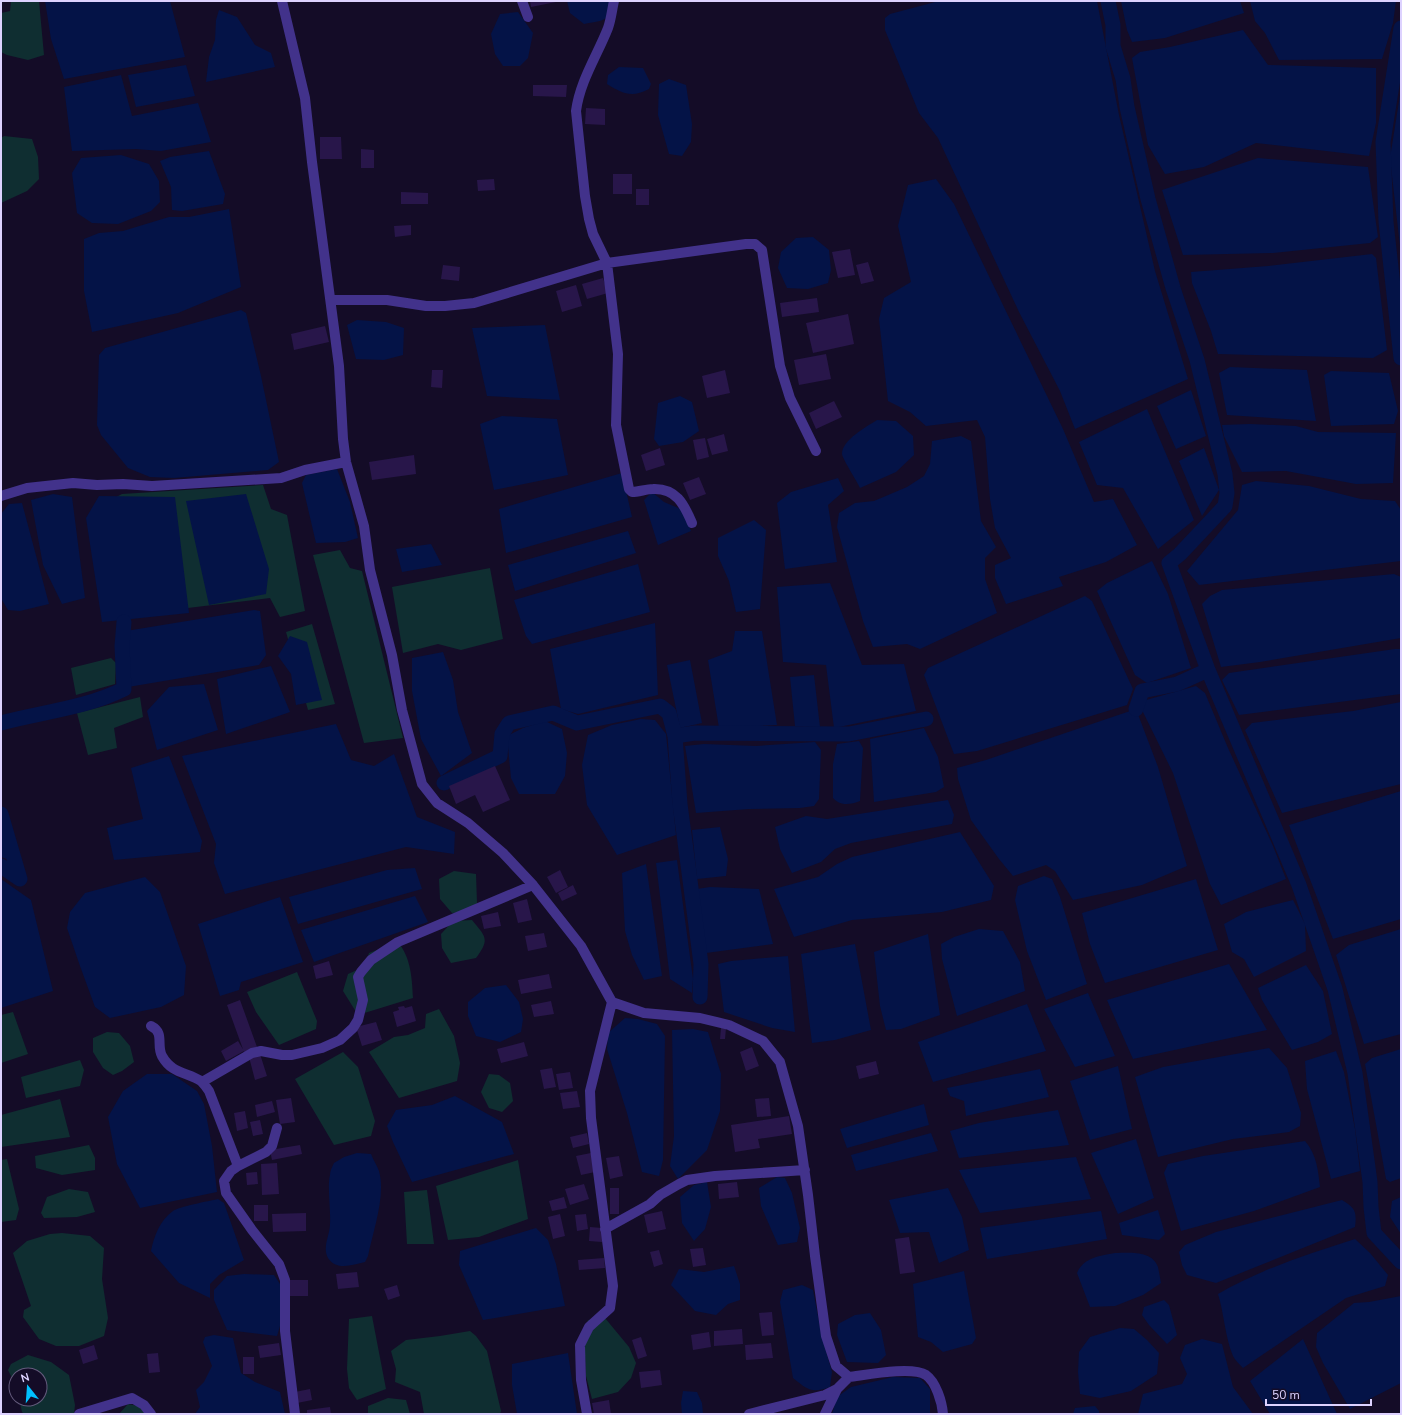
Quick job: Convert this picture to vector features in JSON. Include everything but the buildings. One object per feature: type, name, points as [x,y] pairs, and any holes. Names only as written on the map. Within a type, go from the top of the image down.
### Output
[{"type":"street","points":[[282,1],[305,98],[339,366],[343,439],[346,462],[364,526],[370,570],[392,655],[402,710],[422,784],[437,803],[474,828],[533,884],[580,946],[612,1002],[644,1013],[700,1018],[729,1025],[763,1041],[780,1062],[798,1126],[826,1336],[836,1366],[849,1377]]},
{"type":"street","points":[[522,1],[528,17]]},
{"type":"street","points":[[614,1],[608,27],[584,80],[578,97],[576,111],[585,196],[589,219],[607,262],[618,354],[616,425],[628,486],[632,492],[654,489],[672,493],[681,501],[692,523]]},
{"type":"street","points":[[331,300],[387,300],[426,306],[474,303],[607,262],[755,244],[762,250],[780,366],[790,398],[816,451]]},
{"type":"street","points":[[1,496],[28,488],[73,483],[152,486],[282,478],[305,470],[346,462]]},
{"type":"street","points":[[202,1082],[252,1053],[261,1051],[282,1055],[292,1055],[322,1048],[340,1040],[354,1028],[358,1020],[364,1000],[358,978],[371,960],[398,942],[533,884]]},
{"type":"street","points":[[587,1414],[581,1380],[580,1345],[588,1327],[610,1308],[613,1286],[591,1118],[590,1091],[612,1002]]},
{"type":"street","points":[[151,1026],[156,1029],[158,1033],[162,1056],[173,1069],[202,1082],[209,1091],[238,1166]]},
{"type":"street","points":[[277,1128],[272,1146],[266,1152],[231,1171],[224,1182],[226,1193],[252,1230],[279,1264],[285,1280],[284,1331],[294,1414]]},
{"type":"street","points":[[606,1229],[650,1204],[660,1195],[687,1180],[715,1176],[805,1170]]},
{"type":"street","points":[[748,1414],[825,1395],[837,1389],[849,1377],[916,1371],[926,1375],[935,1386],[943,1414]]},
{"type":"street","points":[[825,1414],[837,1389]]},
{"type":"street","points":[[79,1414],[132,1398],[144,1405],[151,1414]]},
{"type":"green space","points":[[11,1],[39,1],[44,55],[28,60],[1,52],[1,13],[10,11]]},
{"type":"green space","points":[[4,136],[32,139],[38,157],[39,179],[27,191],[1,203],[1,138]]},
{"type":"green space","points":[[263,485],[271,509],[287,515],[305,611],[280,617],[270,598],[163,611],[99,506],[122,494]]},
{"type":"green space","points":[[340,550],[350,568],[362,571],[403,738],[364,743],[313,555]]},
{"type":"green space","points":[[490,568],[503,639],[461,650],[438,644],[403,653],[392,587]]},
{"type":"green space","points":[[312,624],[335,704],[308,710],[286,632]]},
{"type":"green space","points":[[111,658],[116,663],[115,684],[76,695],[71,668]]},
{"type":"green space","points":[[140,697],[143,717],[114,728],[117,748],[88,755],[77,713]]},
{"type":"green space","points":[[454,871],[476,874],[477,903],[471,912],[452,913],[440,899],[439,879]]},
{"type":"green space","points":[[472,920],[483,934],[485,942],[476,958],[451,963],[442,948],[441,934],[453,921]]},
{"type":"green space","points":[[398,942],[408,961],[413,998],[358,1015],[343,991],[348,974],[364,967],[369,953]]},
{"type":"green space","points":[[297,972],[317,1021],[316,1029],[279,1045],[256,1012],[247,992]]},
{"type":"green space","points":[[439,1009],[454,1036],[460,1063],[457,1081],[399,1098],[369,1052],[394,1037],[408,1035],[425,1028],[426,1014]]},
{"type":"green space","points":[[13,1012],[28,1054],[1,1063],[1,1015]]},
{"type":"green space","points":[[107,1032],[119,1033],[130,1046],[134,1062],[122,1071],[113,1075],[103,1068],[93,1052],[93,1038]]},
{"type":"green space","points":[[343,1052],[358,1067],[375,1121],[371,1136],[334,1145],[295,1079]]},
{"type":"green space","points":[[80,1060],[84,1070],[80,1086],[26,1098],[21,1077]]},
{"type":"green space","points":[[489,1074],[499,1075],[510,1083],[513,1101],[502,1112],[489,1108],[481,1092]]},
{"type":"green space","points":[[60,1099],[70,1137],[1,1147],[1,1115]]},
{"type":"green space","points":[[89,1145],[95,1158],[95,1170],[62,1175],[36,1168],[35,1156]]},
{"type":"green space","points":[[7,1159],[19,1209],[16,1220],[1,1222],[1,1160]]},
{"type":"green space","points":[[518,1160],[528,1219],[479,1237],[448,1240],[436,1186]]},
{"type":"green space","points":[[69,1189],[88,1192],[95,1212],[77,1217],[44,1218],[41,1213],[47,1197]]},
{"type":"green space","points":[[427,1190],[434,1244],[407,1244],[404,1192]]},
{"type":"green space","points":[[62,1233],[90,1236],[104,1248],[102,1279],[108,1318],[104,1336],[79,1346],[56,1346],[39,1339],[23,1317],[24,1310],[31,1306],[13,1253],[27,1241],[50,1234]]},
{"type":"green space","points":[[372,1316],[386,1389],[357,1400],[349,1388],[347,1369],[349,1319]]},
{"type":"green space","points":[[605,1318],[629,1347],[636,1363],[631,1378],[618,1392],[592,1399],[586,1376],[584,1335],[588,1320]]},
{"type":"green space","points":[[470,1331],[476,1336],[487,1351],[501,1411],[500,1414],[424,1414],[420,1392],[395,1382],[396,1369],[391,1351],[406,1340]]},
{"type":"green space","points":[[28,1355],[51,1362],[69,1375],[75,1405],[74,1414],[24,1414],[21,1407],[48,1407],[48,1367],[10,1367],[11,1364]]},
{"type":"green space","points":[[388,1398],[406,1400],[410,1414],[368,1414],[368,1406]]},
{"type":"green space","points":[[128,1404],[139,1406],[145,1414],[119,1414]]},
{"type":"shaded area","points":[[45,1],[170,1],[185,57],[64,79],[51,39]]},
{"type":"shaded area","points":[[567,1],[613,1],[607,17],[601,21],[584,24],[570,13]]},
{"type":"shaded area","points":[[939,1],[1097,1],[1119,115],[1155,271],[1188,379],[1075,429],[1060,391],[1019,312],[938,138],[919,113],[885,30],[885,18],[890,14]]},
{"type":"shaded area","points":[[1121,1],[1240,1],[1244,13],[1165,38],[1132,42],[1127,30]]},
{"type":"shaded area","points":[[1250,1],[1396,1],[1393,23],[1382,59],[1279,60],[1265,33],[1255,21]]},
{"type":"shaded area","points":[[219,10],[237,17],[255,45],[271,53],[275,67],[206,82],[209,57],[215,40],[216,20]]},
{"type":"shaded area","points":[[518,12],[533,33],[528,58],[520,66],[503,66],[495,54],[491,34],[500,14]]},
{"type":"shaded area","points":[[1243,30],[1268,65],[1376,68],[1376,123],[1369,156],[1256,143],[1204,167],[1165,174],[1148,145],[1132,58],[1140,52],[1170,47]]},
{"type":"shaded area","points":[[186,65],[195,96],[136,107],[128,75]]},
{"type":"shaded area","points":[[619,67],[643,68],[651,84],[649,89],[643,92],[628,94],[607,84],[608,75]]},
{"type":"shaded area","points":[[121,75],[132,116],[198,103],[211,142],[161,151],[136,149],[72,151],[64,87]]},
{"type":"shaded area","points":[[669,79],[686,85],[692,124],[691,142],[682,156],[669,154],[658,115],[659,84]]},
{"type":"shaded area","points":[[1401,89],[1401,255],[1390,158]]},
{"type":"shaded area","points":[[209,151],[225,194],[223,204],[182,211],[172,210],[171,187],[160,161],[170,157]]},
{"type":"shaded area","points":[[121,155],[149,164],[159,181],[160,202],[151,211],[118,224],[92,223],[77,213],[72,173],[81,158]]},
{"type":"shaded area","points":[[1258,158],[1368,167],[1378,237],[1370,243],[1273,253],[1183,255],[1162,190]]},
{"type":"shaded area","points":[[936,179],[954,204],[1063,429],[1094,502],[1113,499],[1137,545],[1106,562],[1059,577],[1063,586],[1006,604],[995,578],[995,565],[1011,558],[995,528],[990,499],[985,437],[977,420],[926,426],[910,412],[888,401],[879,319],[884,298],[911,282],[898,226],[908,185]]},
{"type":"shaded area","points":[[229,209],[241,287],[178,313],[92,332],[84,291],[84,239],[99,233],[123,231],[169,217],[189,217]]},
{"type":"shaded area","points":[[813,237],[829,250],[831,270],[828,283],[808,289],[787,288],[778,268],[781,252],[796,238]]},
{"type":"shaded area","points":[[1372,254],[1376,258],[1387,350],[1373,358],[1218,354],[1211,331],[1192,283],[1191,272],[1268,266]]},
{"type":"shaded area","points":[[241,310],[246,313],[279,462],[268,470],[174,478],[150,477],[128,468],[101,435],[97,425],[99,355],[105,348]]},
{"type":"shaded area","points":[[357,320],[386,322],[404,328],[403,355],[384,360],[356,359],[347,325]]},
{"type":"shaded area","points":[[545,325],[560,400],[487,396],[472,328]]},
{"type":"shaded area","points":[[1230,367],[1307,370],[1316,421],[1227,415],[1219,373]]},
{"type":"shaded area","points":[[1331,371],[1389,373],[1398,411],[1394,424],[1331,426],[1324,375]]},
{"type":"shaded area","points":[[1191,390],[1206,436],[1176,449],[1157,406]]},
{"type":"shaded area","points":[[680,396],[692,402],[699,431],[683,442],[659,446],[654,439],[658,403]]},
{"type":"shaded area","points":[[1147,409],[1194,520],[1158,549],[1123,488],[1097,485],[1079,442]]},
{"type":"shaded area","points":[[502,416],[557,419],[568,475],[494,490],[480,424]]},
{"type":"shaded area","points":[[877,420],[896,421],[913,436],[914,455],[896,472],[860,488],[843,457],[843,449],[855,434]]},
{"type":"shaded area","points":[[1250,424],[1296,426],[1318,432],[1396,433],[1393,483],[1356,484],[1286,471],[1242,472],[1224,436],[1222,425]]},
{"type":"shaded area","points":[[961,436],[971,441],[981,521],[996,547],[985,558],[985,579],[997,613],[920,649],[907,644],[873,647],[863,621],[837,527],[839,513],[855,503],[874,501],[907,487],[924,476],[930,464],[932,441]]},
{"type":"shaded area","points":[[1204,448],[1219,490],[1202,516],[1179,461]]},
{"type":"shaded area","points":[[337,469],[350,502],[358,538],[345,542],[316,543],[302,483],[306,475]]},
{"type":"shaded area","points":[[622,473],[632,517],[506,553],[499,509]]},
{"type":"shaded area","points":[[838,478],[844,491],[828,505],[837,562],[785,569],[777,503],[791,492]]},
{"type":"shaded area","points":[[1256,481],[1309,486],[1361,499],[1395,501],[1401,510],[1401,561],[1199,585],[1187,571],[1238,510],[1242,485]]},
{"type":"shaded area","points":[[652,492],[664,502],[683,510],[691,531],[658,545],[644,500]]},
{"type":"shaded area","points":[[53,494],[72,497],[85,598],[62,604],[43,565],[31,500]]},
{"type":"shaded area","points":[[246,494],[269,569],[266,594],[209,605],[186,501]]},
{"type":"shaded area","points":[[99,496],[175,497],[189,613],[102,622],[86,518]]},
{"type":"shaded area","points":[[22,503],[49,604],[20,611],[8,610],[2,600],[1,514],[9,504]]},
{"type":"shaded area","points":[[754,520],[766,530],[760,609],[736,612],[729,581],[718,556],[718,538]]},
{"type":"shaded area","points":[[628,531],[636,553],[515,591],[508,565]]},
{"type":"shaded area","points":[[431,544],[442,565],[402,572],[396,549]]},
{"type":"shaded area","points":[[1152,561],[1168,594],[1191,668],[1147,683],[1135,675],[1097,591],[1107,583]]},
{"type":"shaded area","points":[[638,564],[650,612],[532,644],[526,636],[514,600]]},
{"type":"shaded area","points":[[1394,574],[1401,577],[1401,638],[1260,662],[1221,667],[1202,604],[1210,596],[1222,590]]},
{"type":"shaded area","points":[[830,583],[862,665],[904,664],[916,711],[834,728],[826,665],[783,662],[777,587]]},
{"type":"shaded area","points":[[1085,596],[1092,601],[1133,689],[1127,705],[977,751],[954,754],[924,675],[928,668]]},
{"type":"shaded area","points":[[254,610],[260,611],[266,655],[259,665],[128,687],[126,631]]},
{"type":"shaded area","points":[[655,623],[658,695],[578,714],[561,709],[550,649]]},
{"type":"shaded area","points":[[735,631],[762,631],[777,725],[719,728],[708,660],[732,651]]},
{"type":"shaded area","points":[[290,636],[307,642],[322,700],[296,705],[291,674],[278,656]]},
{"type":"shaded area","points":[[1401,649],[1401,694],[1239,715],[1222,680],[1229,673]]},
{"type":"shaded area","points":[[443,652],[453,680],[458,712],[472,753],[441,776],[421,739],[412,691],[412,658]]},
{"type":"shaded area","points":[[690,660],[702,723],[680,728],[667,665]]},
{"type":"shaded area","points":[[271,666],[290,712],[226,734],[217,679]]},
{"type":"shaded area","points":[[814,675],[820,727],[795,726],[790,677]]},
{"type":"shaded area","points":[[204,684],[218,730],[157,750],[147,711],[169,687]]},
{"type":"shaded area","points":[[1196,686],[1205,693],[1228,748],[1273,846],[1286,879],[1221,905],[1210,884],[1173,773],[1142,710],[1146,700]]},
{"type":"shaded area","points":[[1401,702],[1401,784],[1282,813],[1245,730],[1252,723],[1353,711]]},
{"type":"shaded area","points":[[1136,709],[1158,767],[1187,866],[1142,885],[1073,900],[1055,871],[1046,865],[1013,876],[971,820],[958,779],[957,768],[986,760]]},
{"type":"shaded area","points":[[641,719],[655,720],[666,734],[676,835],[617,855],[587,805],[582,765],[588,735],[612,725]]},
{"type":"shaded area","points":[[545,721],[562,729],[567,753],[565,776],[555,794],[519,794],[511,778],[507,736],[523,728]]},
{"type":"shaded area","points":[[336,724],[351,760],[374,766],[394,754],[417,817],[455,832],[454,854],[406,847],[225,894],[214,863],[216,844],[182,756]]},
{"type":"shaded area","points":[[924,728],[938,757],[944,787],[936,792],[874,802],[870,739]]},
{"type":"shaded area","points":[[859,741],[863,748],[860,801],[842,804],[833,798],[833,764],[837,744]]},
{"type":"shaded area","points":[[815,742],[821,750],[819,799],[814,806],[696,813],[685,746],[704,744],[756,746]]},
{"type":"shaded area","points":[[169,756],[202,841],[200,852],[114,860],[107,828],[143,819],[131,768]]},
{"type":"shaded area","points":[[1401,791],[1401,919],[1333,939],[1289,825]]},
{"type":"shaded area","points":[[948,800],[954,815],[952,824],[851,843],[835,849],[821,862],[792,873],[780,849],[775,827],[806,816],[827,819]]},
{"type":"shaded area","points":[[1,825],[9,845],[7,859],[1,857]]},
{"type":"shaded area","points":[[720,827],[728,859],[726,876],[697,879],[692,830]]},
{"type":"shaded area","points":[[960,832],[994,886],[991,900],[942,912],[852,920],[794,937],[774,889],[818,877],[837,864],[852,857]]},
{"type":"shaded area","points":[[677,860],[693,979],[692,993],[670,979],[656,863]]},
{"type":"shaded area","points":[[646,864],[662,976],[644,980],[632,955],[625,931],[622,873]]},
{"type":"shaded area","points":[[415,868],[422,889],[298,924],[289,897],[387,870]]},
{"type":"shaded area","points":[[1044,876],[1052,879],[1060,897],[1087,984],[1046,1000],[1027,951],[1015,900],[1018,886]]},
{"type":"shaded area","points":[[145,877],[160,892],[186,966],[184,995],[161,1007],[110,1018],[95,1007],[67,928],[70,912],[85,893]]},
{"type":"shaded area","points":[[1,879],[31,900],[53,991],[1,1008]]},
{"type":"shaded area","points":[[1196,879],[1218,950],[1105,983],[1090,944],[1082,913]]},
{"type":"shaded area","points":[[710,887],[759,889],[773,944],[706,953],[697,889]]},
{"type":"shaded area","points":[[415,896],[428,922],[314,962],[301,930]]},
{"type":"shaded area","points":[[280,897],[303,962],[241,982],[239,990],[220,996],[198,924]]},
{"type":"shaded area","points":[[1293,900],[1305,924],[1306,951],[1254,977],[1244,959],[1232,952],[1224,924],[1246,912]]},
{"type":"shaded area","points":[[979,929],[1003,931],[1020,962],[1025,991],[957,1016],[942,959],[941,944],[954,937]]},
{"type":"shaded area","points":[[1401,929],[1401,1034],[1364,1044],[1336,955],[1349,945]]},
{"type":"shaded area","points":[[928,934],[940,1015],[901,1029],[886,1030],[880,1006],[874,952]]},
{"type":"shaded area","points":[[855,944],[871,1030],[835,1040],[812,1043],[801,954]]},
{"type":"shaded area","points":[[788,956],[795,1032],[772,1028],[724,1012],[718,964],[731,961]]},
{"type":"shaded area","points":[[1229,964],[1267,1030],[1133,1059],[1107,1000]]},
{"type":"shaded area","points":[[1306,965],[1323,991],[1332,1034],[1318,1042],[1292,1050],[1262,1000],[1258,988]]},
{"type":"shaded area","points":[[506,985],[519,1002],[523,1019],[521,1032],[500,1042],[476,1036],[468,1016],[468,1002],[485,988]]},
{"type":"shaded area","points":[[1088,993],[1115,1056],[1075,1067],[1044,1009]]},
{"type":"shaded area","points":[[1027,1004],[1046,1051],[933,1082],[918,1042]]},
{"type":"shaded area","points":[[625,1018],[638,1019],[657,1024],[665,1036],[663,1160],[659,1176],[642,1172],[627,1113],[607,1049],[608,1033]]},
{"type":"shaded area","points":[[693,1029],[708,1032],[721,1074],[720,1111],[707,1150],[678,1179],[670,1166],[674,1136],[672,1030]]},
{"type":"shaded area","points":[[1269,1048],[1287,1068],[1301,1113],[1300,1126],[1289,1132],[1233,1139],[1158,1157],[1135,1077],[1163,1067]]},
{"type":"shaded area","points":[[1401,1049],[1401,1178],[1390,1182],[1386,1179],[1365,1064],[1372,1058]]},
{"type":"shaded area","points":[[1336,1051],[1344,1072],[1355,1129],[1360,1171],[1331,1179],[1307,1089],[1305,1061]]},
{"type":"shaded area","points":[[1118,1066],[1132,1129],[1090,1140],[1070,1081]]},
{"type":"shaded area","points":[[1040,1069],[1049,1097],[966,1116],[964,1101],[950,1096],[947,1088]]},
{"type":"shaded area","points":[[147,1074],[172,1074],[197,1091],[204,1104],[212,1146],[217,1192],[140,1208],[117,1164],[108,1117],[123,1091]]},
{"type":"shaded area","points":[[455,1096],[502,1122],[514,1154],[412,1182],[387,1126],[396,1110],[432,1105]]},
{"type":"shaded area","points":[[924,1104],[929,1125],[847,1148],[840,1129]]},
{"type":"shaded area","points":[[1058,1110],[1069,1145],[959,1158],[950,1131],[979,1123]]},
{"type":"shaded area","points":[[931,1133],[938,1151],[856,1171],[851,1155]]},
{"type":"shaded area","points":[[1136,1139],[1154,1198],[1118,1214],[1091,1153]]},
{"type":"shaded area","points":[[1305,1141],[1312,1152],[1318,1169],[1320,1187],[1254,1211],[1181,1231],[1164,1173],[1168,1164],[1203,1156]]},
{"type":"shaded area","points":[[357,1153],[371,1154],[379,1171],[381,1181],[380,1202],[376,1225],[365,1262],[340,1266],[331,1262],[326,1254],[326,1245],[330,1228],[330,1174],[334,1163],[344,1157]]},
{"type":"shaded area","points":[[1076,1157],[1091,1199],[980,1213],[959,1170]]},
{"type":"shaded area","points":[[777,1177],[785,1178],[792,1193],[800,1228],[797,1242],[778,1245],[761,1206],[759,1188]]},
{"type":"shaded area","points":[[707,1182],[711,1207],[705,1229],[694,1241],[682,1223],[680,1197],[694,1185]]},
{"type":"shaded area","points":[[948,1188],[962,1217],[969,1250],[939,1263],[929,1232],[900,1233],[889,1200]]},
{"type":"shaded area","points":[[1401,1197],[1401,1234],[1390,1217],[1392,1201]]},
{"type":"shaded area","points":[[218,1199],[224,1203],[244,1260],[219,1275],[210,1284],[210,1298],[179,1283],[151,1251],[158,1229],[164,1219],[173,1211],[187,1206]]},
{"type":"shaded area","points":[[1342,1200],[1350,1205],[1354,1210],[1356,1217],[1355,1227],[1216,1283],[1187,1275],[1182,1265],[1179,1252],[1185,1245],[1216,1232]]},
{"type":"shaded area","points":[[1158,1210],[1165,1234],[1159,1240],[1122,1235],[1119,1223]]},
{"type":"shaded area","points":[[1101,1211],[1107,1239],[987,1259],[980,1228]]},
{"type":"shaded area","points":[[536,1228],[548,1240],[556,1264],[565,1306],[483,1320],[459,1265],[460,1251]]},
{"type":"shaded area","points":[[1355,1239],[1370,1253],[1388,1275],[1385,1286],[1346,1298],[1243,1368],[1234,1358],[1230,1349],[1218,1294],[1251,1277],[1302,1256]]},
{"type":"shaded area","points":[[1115,1253],[1133,1253],[1145,1255],[1151,1258],[1158,1267],[1161,1283],[1143,1295],[1115,1306],[1090,1307],[1077,1273],[1088,1260],[1098,1256]]},
{"type":"shaded area","points":[[734,1266],[740,1284],[740,1300],[728,1304],[716,1315],[695,1311],[671,1285],[679,1269],[704,1272]]},
{"type":"shaded area","points":[[964,1271],[976,1338],[972,1344],[943,1352],[931,1342],[918,1337],[913,1284]]},
{"type":"shaded area","points":[[244,1274],[274,1275],[282,1287],[280,1326],[277,1336],[227,1330],[214,1300],[214,1290],[227,1276]]},
{"type":"shaded area","points":[[802,1285],[813,1290],[822,1337],[832,1372],[830,1387],[824,1389],[814,1390],[806,1388],[793,1378],[780,1302],[783,1290]]},
{"type":"shaded area","points":[[1401,1296],[1401,1383],[1350,1409],[1323,1363],[1316,1347],[1317,1333],[1354,1303],[1369,1302]]},
{"type":"shaded area","points":[[1164,1300],[1169,1305],[1177,1335],[1167,1344],[1149,1325],[1142,1315],[1144,1307]]},
{"type":"shaded area","points":[[870,1313],[881,1330],[886,1355],[878,1363],[847,1362],[837,1335],[838,1324],[855,1315]]},
{"type":"shaded area","points":[[1120,1328],[1134,1329],[1159,1353],[1157,1374],[1131,1391],[1100,1398],[1080,1394],[1078,1372],[1079,1352],[1090,1337]]},
{"type":"shaded area","points":[[214,1335],[233,1338],[241,1373],[255,1382],[280,1392],[285,1414],[195,1414],[200,1407],[196,1390],[204,1382],[212,1366],[203,1342],[205,1337]]},
{"type":"shaded area","points":[[1202,1339],[1222,1344],[1233,1387],[1253,1414],[1138,1414],[1143,1394],[1182,1384],[1187,1374],[1180,1358],[1185,1345]]},
{"type":"shaded area","points":[[1303,1339],[1337,1414],[1270,1414],[1250,1381]]},
{"type":"shaded area","points":[[568,1353],[577,1414],[517,1414],[512,1385],[512,1364]]},
{"type":"shaded area","points":[[893,1377],[920,1378],[930,1389],[930,1414],[832,1414],[837,1397],[851,1387]]},
{"type":"shaded area","points":[[683,1391],[697,1392],[702,1403],[703,1414],[682,1414],[681,1403]]},
{"type":"shaded area","points":[[1095,1406],[1099,1411],[1099,1414],[1073,1414],[1075,1408]]},
{"type":"waterway","points":[[1108,1],[1113,25],[1113,46],[1123,79],[1127,107],[1148,199],[1173,288],[1197,360],[1225,474],[1227,493],[1225,506],[1180,554],[1169,563],[1208,670],[1299,885],[1335,989],[1355,1073],[1370,1182],[1374,1233],[1401,1262]]},
{"type":"waterway","points":[[1401,28],[1383,142],[1386,222],[1401,358]]},
{"type":"waterway","points":[[1,723],[95,701],[124,689],[122,646],[124,622]]},
{"type":"waterway","points":[[1136,709],[1142,691],[1177,684],[1208,670]]},
{"type":"waterway","points":[[444,783],[500,756],[502,734],[509,723],[553,713],[577,723],[660,706],[669,713],[675,736],[680,804],[701,964],[700,997]]},
{"type":"waterway","points":[[675,736],[695,733],[849,734],[926,719]]},
{"type":"waterway","points":[[1,814],[20,879],[1,866]]}]
